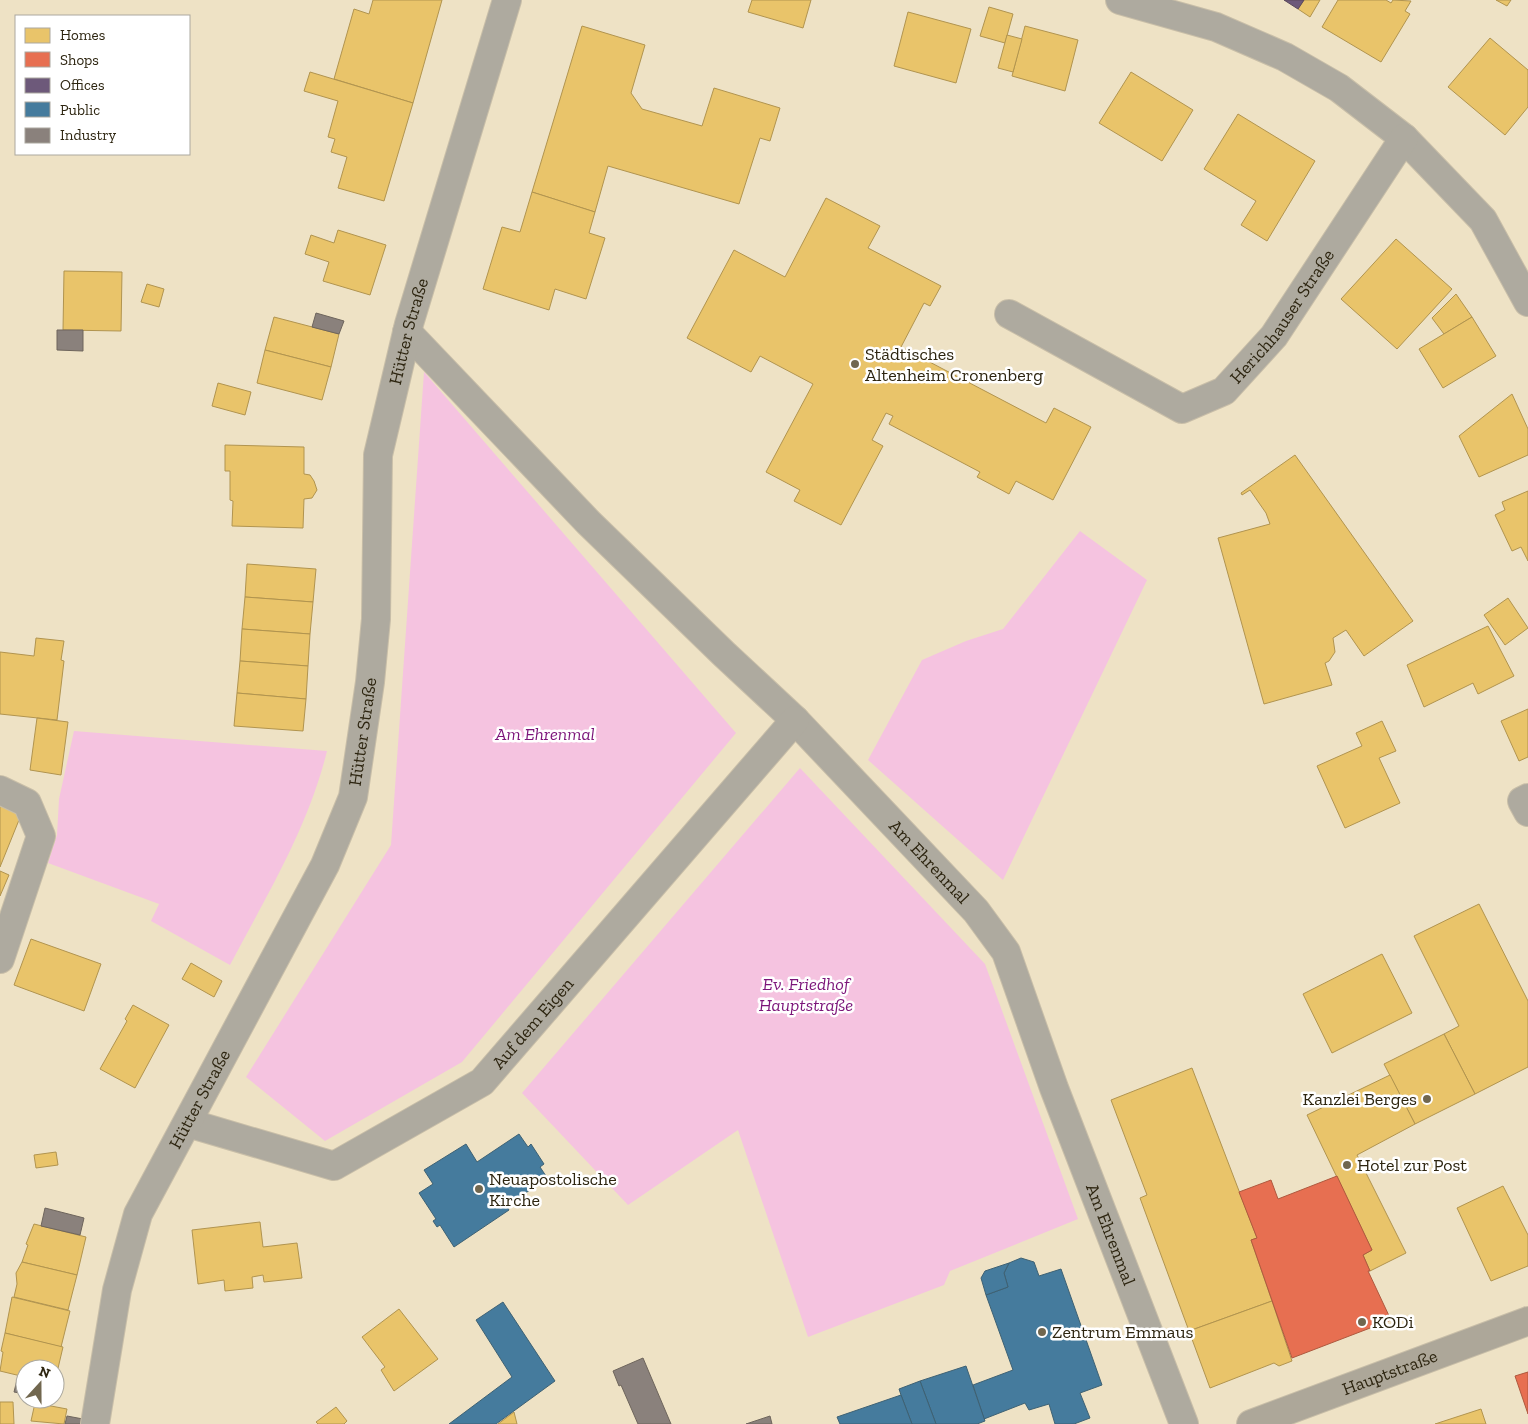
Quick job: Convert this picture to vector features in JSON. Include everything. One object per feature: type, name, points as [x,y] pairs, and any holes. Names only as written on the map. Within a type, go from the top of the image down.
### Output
[{"type":"main road","name":"Hauptstraße","points":[[1251,1424],[1528,1321]]},
{"type":"street","name":"Hütter Straße","points":[[95,1424],[117,1290],[138,1214],[326,865],[353,797],[370,682],[376,619],[378,455],[407,332],[507,0]]},
{"type":"street","points":[[1120,0],[1161,5],[1216,27],[1285,57],[1339,88],[1404,138],[1483,220],[1528,302]]},
{"type":"street","name":"Herichhauser Straße","points":[[1009,314],[1182,409],[1224,390],[1274,336],[1404,138]]},
{"type":"street","name":"Am Ehrenmal","points":[[407,332],[588,522],[795,720],[976,911],[1006,952],[1054,1088],[1184,1424]]},
{"type":"street","name":"Auf dem Eigen","points":[[188,1123],[334,1166],[482,1082],[795,720]]},
{"type":"street","points":[[0,790],[27,803],[41,836],[0,959]]},
{"type":"street","points":[[1528,798],[1522,801],[1528,812]]},
{"type":"green space","name":"Am Ehrenmal","points":[[424,372],[736,733],[462,1062],[325,1141],[246,1077],[391,845]]},
{"type":"green space","points":[[1080,531],[1147,580],[1003,880],[868,760],[922,660],[966,641],[1003,629]]},
{"type":"green space","points":[[74,731],[327,751],[319,779],[298,834],[230,965],[151,921],[159,904],[48,863],[57,835],[59,799]]},
{"type":"green space","name":"Ev. Friedhof Hauptstraße","points":[[800,768],[985,964],[1078,1219],[950,1271],[944,1285],[808,1337],[738,1130],[628,1205],[522,1093]]},
{"type":"building: Homes","points":[[373,0],[442,0],[413,103],[334,79],[354,9],[369,14]]},
{"type":"building: Homes","points":[[752,0],[811,0],[803,28],[748,12]]},
{"type":"building: Homes","points":[[1304,0],[1320,0],[1310,17],[1298,9]]},
{"type":"building: Homes","points":[[1338,0],[1386,0],[1391,3],[1393,0],[1411,1],[1405,11],[1410,14],[1381,62],[1322,27]]},
{"type":"building: Homes","points":[[1496,0],[1511,0],[1507,6]]},
{"type":"building: Homes","points":[[989,7],[1013,14],[1005,43],[980,36]]},
{"type":"building: Homes","points":[[908,12],[971,29],[956,83],[894,66]]},
{"type":"building: Homes","points":[[582,26],[645,45],[631,93],[642,109],[702,126],[714,88],[780,108],[770,141],[760,138],[739,204],[608,166],[595,212],[532,192]]},
{"type":"building: Homes","points":[[1025,26],[1078,40],[1065,91],[1012,76]]},
{"type":"building: Homes","points":[[1007,35],[1022,39],[1013,72],[998,68]]},
{"type":"building: Homes","points":[[1490,38],[1528,70],[1528,107],[1505,135],[1448,87]]},
{"type":"building: Homes","points":[[310,72],[413,103],[384,201],[338,188],[347,157],[331,152],[335,139],[328,137],[338,101],[304,91]]},
{"type":"building: Homes","points":[[1131,72],[1193,110],[1162,161],[1099,123]]},
{"type":"building: Homes","points":[[1238,114],[1315,161],[1267,241],[1241,225],[1256,201],[1204,169]]},
{"type":"building: Homes","points":[[532,192],[595,212],[589,233],[605,238],[586,299],[555,289],[549,310],[483,289],[502,227],[520,232]]},
{"type":"building: Homes","name":"Städtisches Altenheim Cronenberg","points":[[826,198],[880,226],[868,248],[941,286],[930,306],[924,303],[901,347],[1046,423],[1054,408],[1091,427],[1053,500],[1016,481],[1009,494],[977,477],[980,472],[889,424],[893,416],[886,413],[872,440],[883,446],[841,525],[794,501],[800,490],[766,472],[813,384],[760,356],[751,372],[687,338],[734,250],[785,277]]},
{"type":"building: Homes","points":[[338,230],[386,245],[370,295],[323,281],[329,262],[305,254],[311,235],[334,243]]},
{"type":"building: Homes","points":[[1396,239],[1452,289],[1397,349],[1341,299]]},
{"type":"building: Homes","points":[[64,271],[122,272],[121,331],[63,330]]},
{"type":"building: Homes","points":[[147,284],[164,289],[159,307],[141,302]]},
{"type":"building: Homes","points":[[1456,294],[1472,317],[1444,334],[1432,318]]},
{"type":"building: Homes","points":[[274,317],[339,334],[331,367],[265,350]]},
{"type":"building: Homes","points":[[1472,317],[1496,356],[1443,388],[1419,349]]},
{"type":"building: Homes","points":[[265,350],[331,367],[322,400],[257,383]]},
{"type":"building: Homes","points":[[218,383],[251,392],[245,415],[212,406]]},
{"type":"building: Homes","points":[[1512,394],[1528,429],[1528,455],[1479,477],[1459,436]]},
{"type":"building: Homes","points":[[225,445],[304,447],[304,474],[310,475],[317,490],[312,498],[304,499],[303,528],[232,526],[233,501],[230,500],[230,471],[225,471]]},
{"type":"building: Homes","points":[[1295,455],[1413,621],[1364,656],[1346,630],[1333,638],[1335,652],[1329,661],[1325,663],[1332,685],[1264,704],[1218,538],[1270,524],[1266,513],[1250,490],[1242,495],[1241,493]]},
{"type":"building: Homes","points":[[1528,491],[1528,561],[1521,547],[1512,551],[1495,515],[1505,510],[1502,502]]},
{"type":"building: Homes","points":[[247,564],[316,569],[313,602],[245,597]]},
{"type":"building: Homes","points":[[245,597],[313,602],[310,634],[242,629]]},
{"type":"building: Homes","points":[[1508,598],[1528,628],[1505,645],[1484,615]]},
{"type":"building: Homes","points":[[1488,626],[1514,676],[1478,694],[1473,683],[1424,707],[1407,665]]},
{"type":"building: Homes","points":[[242,629],[310,634],[308,666],[240,661]]},
{"type":"building: Homes","points":[[36,638],[64,641],[61,660],[64,661],[57,720],[0,714],[0,652],[34,656]]},
{"type":"building: Homes","points":[[240,661],[308,666],[306,699],[237,693]]},
{"type":"building: Homes","points":[[237,693],[306,699],[303,731],[234,726]]},
{"type":"building: Homes","points":[[1528,709],[1528,757],[1519,761],[1501,721]]},
{"type":"building: Homes","points":[[37,718],[68,722],[61,775],[30,770]]},
{"type":"building: Homes","points":[[1382,721],[1396,751],[1379,758],[1400,803],[1345,828],[1317,766],[1362,746],[1356,733]]},
{"type":"building: Homes","points":[[0,804],[21,815],[0,867]]},
{"type":"building: Homes","points":[[0,871],[9,875],[0,896]]},
{"type":"building: Homes","points":[[1479,904],[1528,1001],[1528,1067],[1475,1094],[1444,1034],[1459,1026],[1414,936]]},
{"type":"building: Homes","points":[[31,939],[101,964],[84,1011],[14,985]]},
{"type":"building: Homes","points":[[1382,954],[1412,1013],[1332,1053],[1303,994]]},
{"type":"building: Homes","points":[[191,963],[222,981],[214,997],[182,979]]},
{"type":"building: Homes","points":[[133,1005],[169,1025],[135,1088],[100,1069],[127,1021],[125,1019]]},
{"type":"building: Homes","name":"Hotel zur Post","points":[[1444,1034],[1475,1094],[1415,1124],[1384,1064]]},
{"type":"building: Homes","points":[[1192,1068],[1257,1238],[1251,1240],[1272,1301],[1189,1331],[1140,1198],[1147,1195],[1111,1100]]},
{"type":"building: Homes","name":"Hotel zur Post","points":[[1390,1075],[1415,1124],[1357,1155],[1406,1253],[1370,1271],[1363,1255],[1372,1250],[1307,1115]]},
{"type":"building: Homes","points":[[56,1152],[58,1165],[36,1168],[34,1155]]},
{"type":"building: Homes","points":[[1503,1186],[1528,1235],[1528,1266],[1491,1281],[1457,1208]]},
{"type":"building: Homes","points":[[260,1222],[263,1247],[297,1243],[302,1278],[264,1282],[263,1275],[252,1277],[253,1288],[225,1291],[224,1280],[198,1284],[192,1230]]},
{"type":"building: Homes","points":[[34,1224],[86,1237],[77,1275],[22,1262],[28,1245],[26,1244]]},
{"type":"building: Homes","points":[[22,1262],[77,1275],[68,1310],[14,1297],[17,1284],[16,1273]]},
{"type":"building: Homes","points":[[12,1297],[70,1311],[61,1347],[5,1333]]},
{"type":"building: Homes","points":[[1272,1301],[1292,1361],[1279,1366],[1274,1363],[1210,1388],[1189,1331]]},
{"type":"building: Homes","points":[[399,1309],[438,1359],[394,1391],[381,1370],[385,1367],[362,1337]]},
{"type":"building: Homes","points":[[5,1333],[63,1347],[60,1359],[15,1359],[15,1375],[0,1371],[3,1352],[1,1351]]},
{"type":"building: Homes","points":[[0,1402],[13,1402],[14,1424],[0,1424]]},
{"type":"building: Homes","points":[[336,1407],[347,1421],[344,1424],[318,1424],[316,1422]]},
{"type":"building: Homes","points":[[34,1409],[67,1409],[64,1424],[31,1421]]},
{"type":"building: Homes","points":[[1481,1409],[1486,1424],[1435,1424]]},
{"type":"building: Homes","points":[[514,1412],[517,1424],[498,1424]]},
{"type":"building: Shops","points":[[1337,1176],[1372,1250],[1363,1255],[1370,1271],[1368,1271],[1391,1320],[1292,1358],[1251,1240],[1257,1238],[1239,1192],[1271,1180],[1278,1199]]},
{"type":"building: Shops","points":[[1528,1372],[1528,1414],[1515,1376]]},
{"type":"building: Offices","points":[[1284,0],[1304,0],[1298,9]]},
{"type":"building: Public","name":"Neuapostolische Kirche","points":[[519,1134],[528,1147],[531,1144],[544,1164],[540,1167],[548,1179],[506,1205],[509,1210],[454,1247],[440,1225],[437,1227],[433,1221],[436,1219],[419,1193],[433,1184],[424,1170],[466,1144],[477,1162]]},
{"type":"building: Public","name":"Zentrum Emmaus","points":[[1021,1258],[1034,1262],[1039,1276],[1061,1269],[1102,1385],[1080,1393],[1090,1418],[1074,1424],[1055,1424],[1049,1404],[1029,1410],[1025,1403],[984,1419],[973,1385],[1013,1370],[986,1295],[1008,1287],[1004,1273],[1009,1263]]},
{"type":"building: Public","points":[[1009,1263],[1004,1273],[1008,1287],[986,1295],[981,1278],[985,1271]]},
{"type":"building: Public","points":[[503,1302],[555,1381],[496,1424],[449,1424],[512,1377],[476,1320]]},
{"type":"building: Public","points":[[966,1366],[985,1421],[977,1424],[936,1424],[920,1381]]},
{"type":"building: Public","points":[[920,1381],[936,1424],[912,1424],[901,1395],[899,1389]]},
{"type":"building: Public","points":[[901,1395],[912,1424],[840,1424],[837,1417]]},
{"type":"building: Industry","points":[[316,313],[344,321],[339,334],[312,327]]},
{"type":"building: Industry","points":[[57,330],[83,330],[83,351],[57,350]]},
{"type":"building: Industry","points":[[45,1208],[84,1218],[80,1235],[41,1226]]},
{"type":"building: Industry","points":[[643,1358],[671,1424],[638,1424],[621,1385],[619,1386],[613,1371]]},
{"type":"building: Industry","points":[[67,1416],[83,1419],[82,1424],[65,1424]]},
{"type":"building: Industry","points":[[770,1416],[772,1424],[746,1424]]},
{"type":"place","name":"Städtisches Altenheim Cronenberg","points":[[855,364]]},
{"type":"place","name":"Kanzlei Berges","points":[[1427,1099]]},
{"type":"place","name":"Hotel zur Post","points":[[1347,1165]]},
{"type":"place","name":"Neuapostolische Kirche","points":[[479,1189]]},
{"type":"place","name":"KODi","points":[[1362,1322]]},
{"type":"place","name":"Zentrum Emmaus","points":[[1042,1332]]}]
